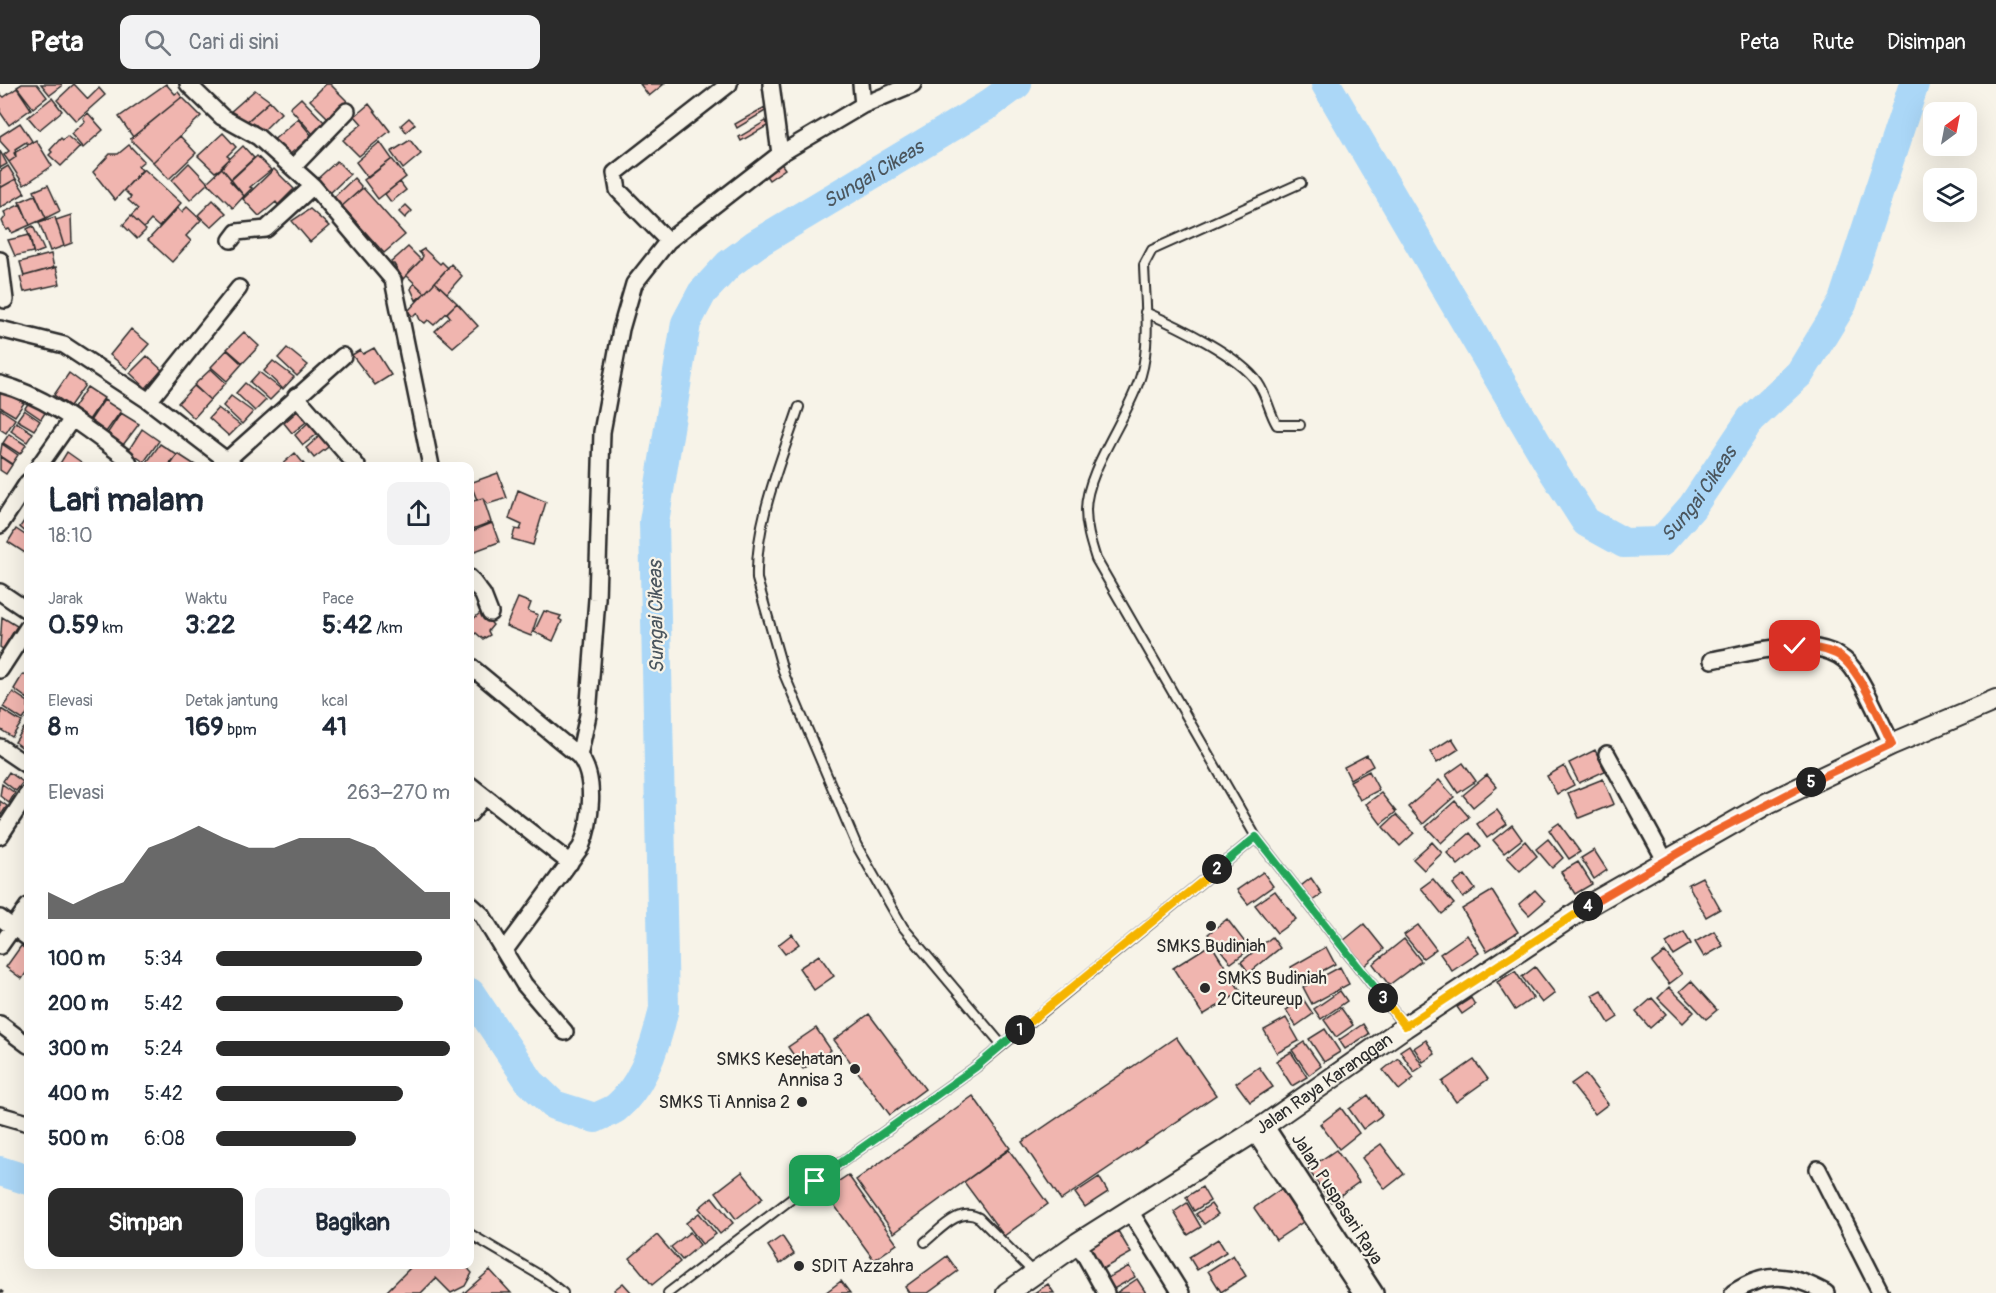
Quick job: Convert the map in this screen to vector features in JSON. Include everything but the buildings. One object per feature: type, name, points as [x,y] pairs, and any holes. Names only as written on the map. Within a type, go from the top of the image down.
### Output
[{"type":"street","points":[[188,84],[222,117],[258,137],[313,186],[393,280],[430,462]]},
{"type":"street","points":[[668,241],[618,190],[615,173],[729,84]]},
{"type":"street","points":[[771,84],[780,154]]},
{"type":"street","points":[[861,84],[863,105]]},
{"type":"street","points":[[579,756],[588,715],[597,599],[602,432],[621,329],[634,284],[668,241],[780,154],[863,105],[913,84]]},
{"type":"street","points":[[292,167],[347,111]]},
{"type":"street","points":[[231,240],[237,232],[266,229],[313,186]]},
{"type":"street","points":[[0,260],[5,300]]},
{"type":"street","points":[[149,401],[239,288]]},
{"type":"street","points":[[0,330],[64,345],[149,401],[229,462]]},
{"type":"street","points":[[231,462],[296,396],[343,356]]},
{"type":"street","points":[[0,384],[36,398],[72,418],[126,458],[128,462]]},
{"type":"street","points":[[296,396],[354,462]]},
{"type":"street","points":[[42,462],[72,418]]},
{"type":"street","points":[[0,525],[24,488]]},
{"type":"street","points":[[474,583],[483,595],[490,613]]},
{"type":"street","points":[[0,592],[24,608]]},
{"type":"street","points":[[0,670],[24,633]]},
{"type":"street","points":[[1712,660],[1795,646],[1816,647],[1838,655],[1852,668],[1892,744]]},
{"type":"street","points":[[474,669],[579,756],[588,771],[590,782],[587,830],[581,847],[506,950]]},
{"type":"street","name":"Jalan Raya Karanggan","points":[[1008,1293],[1078,1243],[1260,1129],[1405,1026],[1575,914],[1665,860],[1768,803],[1892,744],[1996,700]]},
{"type":"street","points":[[0,747],[24,763]]},
{"type":"street","points":[[1607,754],[1665,860]]},
{"type":"street","points":[[474,788],[570,863]]},
{"type":"street","points":[[474,809],[484,797]]},
{"type":"street","points":[[0,836],[24,799]]},
{"type":"street","points":[[474,908],[482,915],[506,950],[524,984],[565,1032]]},
{"type":"street","points":[[0,946],[24,912]]},
{"type":"street","points":[[0,918],[24,935]]},
{"type":"street","points":[[0,1024],[24,1042]]},
{"type":"street","points":[[0,1115],[24,1122]]},
{"type":"street","name":"Jalan Puspasari Raya","points":[[1260,1129],[1361,1293]]},
{"type":"street","name":"Jalan Puspasari Raya","points":[[1260,1129],[1376,1293]]},
{"type":"street","points":[[1818,1169],[1880,1293]]},
{"type":"street","points":[[1130,1211],[1181,1293]]},
{"type":"street","points":[[1078,1243],[1106,1293]]},
{"type":"street","points":[[1734,1293],[1751,1281],[1780,1276],[1803,1282],[1826,1293]]},
{"type":"lane","points":[[1301,183],[1152,250],[1144,265],[1146,312],[1142,372],[1136,392],[1091,484],[1086,508],[1087,529],[1096,560],[1256,837],[1405,1026]]},
{"type":"lane","points":[[1146,312],[1190,333],[1249,372],[1262,388],[1277,425],[1300,425]]},
{"type":"lane","points":[[799,406],[767,508],[757,565],[757,579],[784,674],[857,846],[903,927],[1002,1045]]},
{"type":"lane","points":[[668,1293],[815,1181],[976,1067],[1256,837]]},
{"type":"lane","points":[[924,1242],[961,1214],[970,1214],[979,1218],[1035,1273]]},
{"type":"lane","points":[[474,1236],[543,1278],[563,1293]]},
{"type":"waterway","name":"Sungai Cikeas","points":[[474,999],[530,1082],[554,1105],[595,1118],[616,1108],[642,1075],[653,1048],[664,1008],[654,522],[686,323],[702,293],[729,264],[756,244],[988,105],[1017,84]]},
{"type":"waterway","name":"Sungai Cikeas","points":[[1326,84],[1552,469],[1586,522],[1624,543],[1661,542],[1692,507],[1751,419],[1800,373],[1842,304],[1914,84]]},
{"type":"waterway","name":"Sungai Cikeas","points":[[0,1171],[24,1179]]},
{"type":"place","name":"SMKS Budiniah","points":[[1211,926]]},
{"type":"place","name":"SMKS Budiniah 2 Citeureup","points":[[1205,988]]},
{"type":"place","name":"SMKS Kesehatan Annisa 3","points":[[855,1069]]},
{"type":"place","name":"SMKS Ti Annisa 2","points":[[802,1102]]},
{"type":"place","name":"SDIT Azzahra","points":[[799,1266]]},
{"type":"route","points":[[815,1181],[976,1067],[1256,837],[1405,1026],[1584,908],[1665,860],[1768,803],[1892,744],[1852,668],[1838,655],[1816,647],[1795,646]]}]
